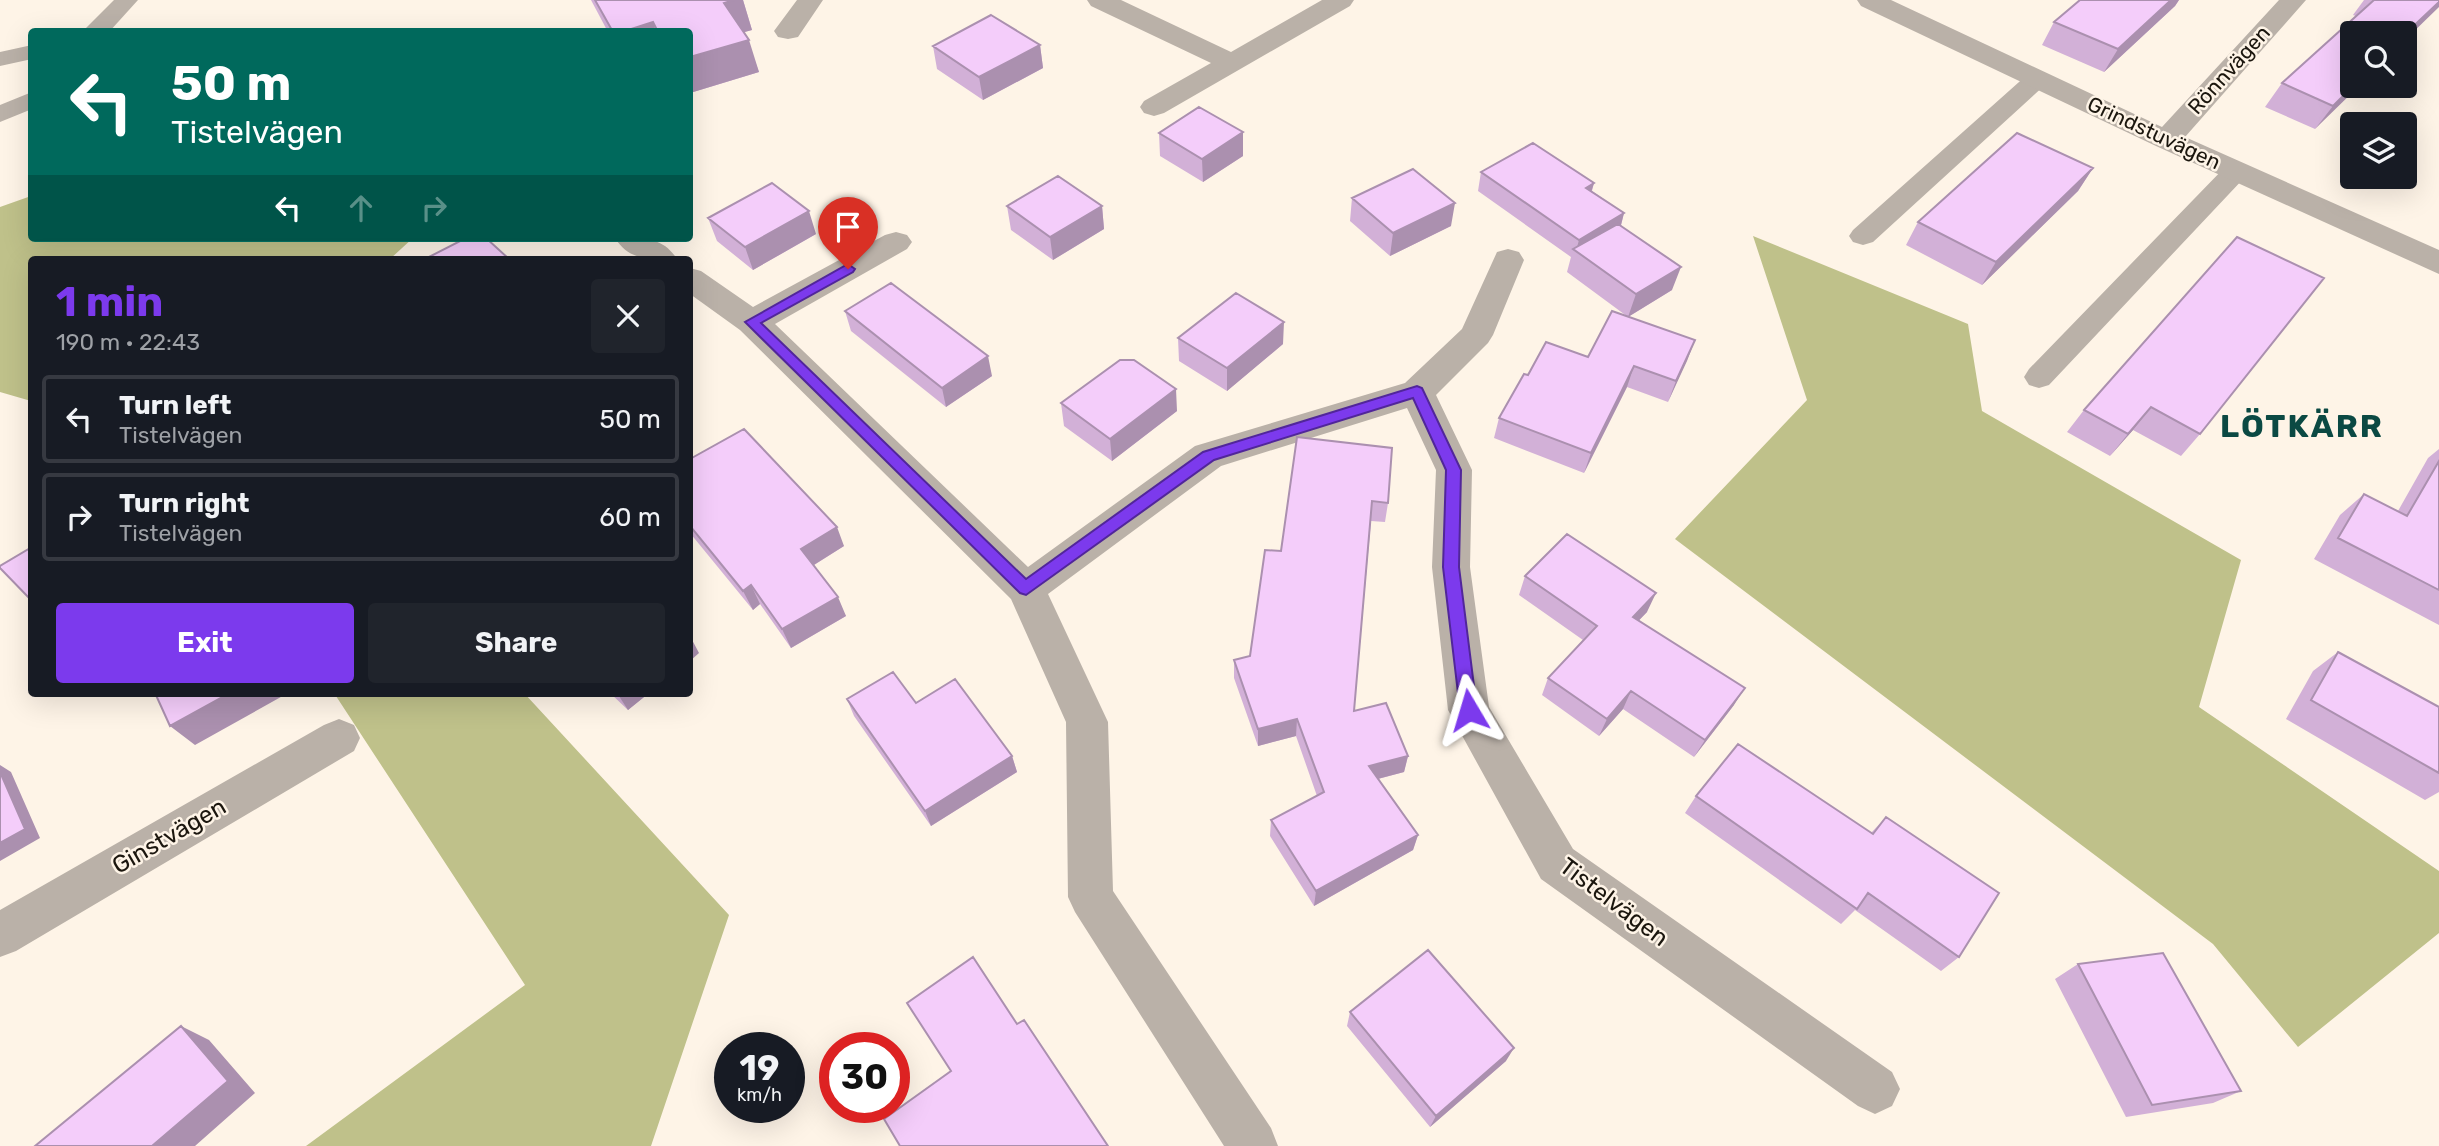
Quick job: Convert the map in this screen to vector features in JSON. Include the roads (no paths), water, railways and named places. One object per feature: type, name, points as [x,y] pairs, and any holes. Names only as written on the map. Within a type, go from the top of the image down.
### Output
[{"type":"street","points":[[788,32],[810,0]]},
{"type":"street","points":[[1100,0],[1231,62]]},
{"type":"street","points":[[1154,107],[1341,0]]},
{"type":"street","name":"Grindstuvägen","points":[[1870,0],[2439,263]]},
{"type":"street","name":"Rönnvägen","points":[[2166,139],[2292,0]]},
{"type":"street","points":[[637,242],[657,256]]},
{"type":"street","points":[[752,322],[896,242]]},
{"type":"street","points":[[1026,589],[1208,456],[1417,391],[1476,335],[1508,260]]},
{"type":"street","points":[[693,281],[752,322],[1026,589],[1087,722],[1091,897],[1253,1146]]},
{"type":"street","name":"Tistelvägen","points":[[1417,391],[1454,470],[1451,567],[1469,710],[1557,864],[1875,1089]]},
{"type":"street","name":"Ginstvägen","points":[[0,935],[339,738]]},
{"type":"lane","points":[[104,28],[127,0]]},
{"type":"lane","points":[[0,59],[28,53]]},
{"type":"lane","points":[[1863,236],[2036,79]]},
{"type":"lane","points":[[0,114],[28,101]]},
{"type":"lane","points":[[2039,377],[2236,171]]},
{"type":"district","name":"LÖTKÄRR","points":[[2302,426]]}]
